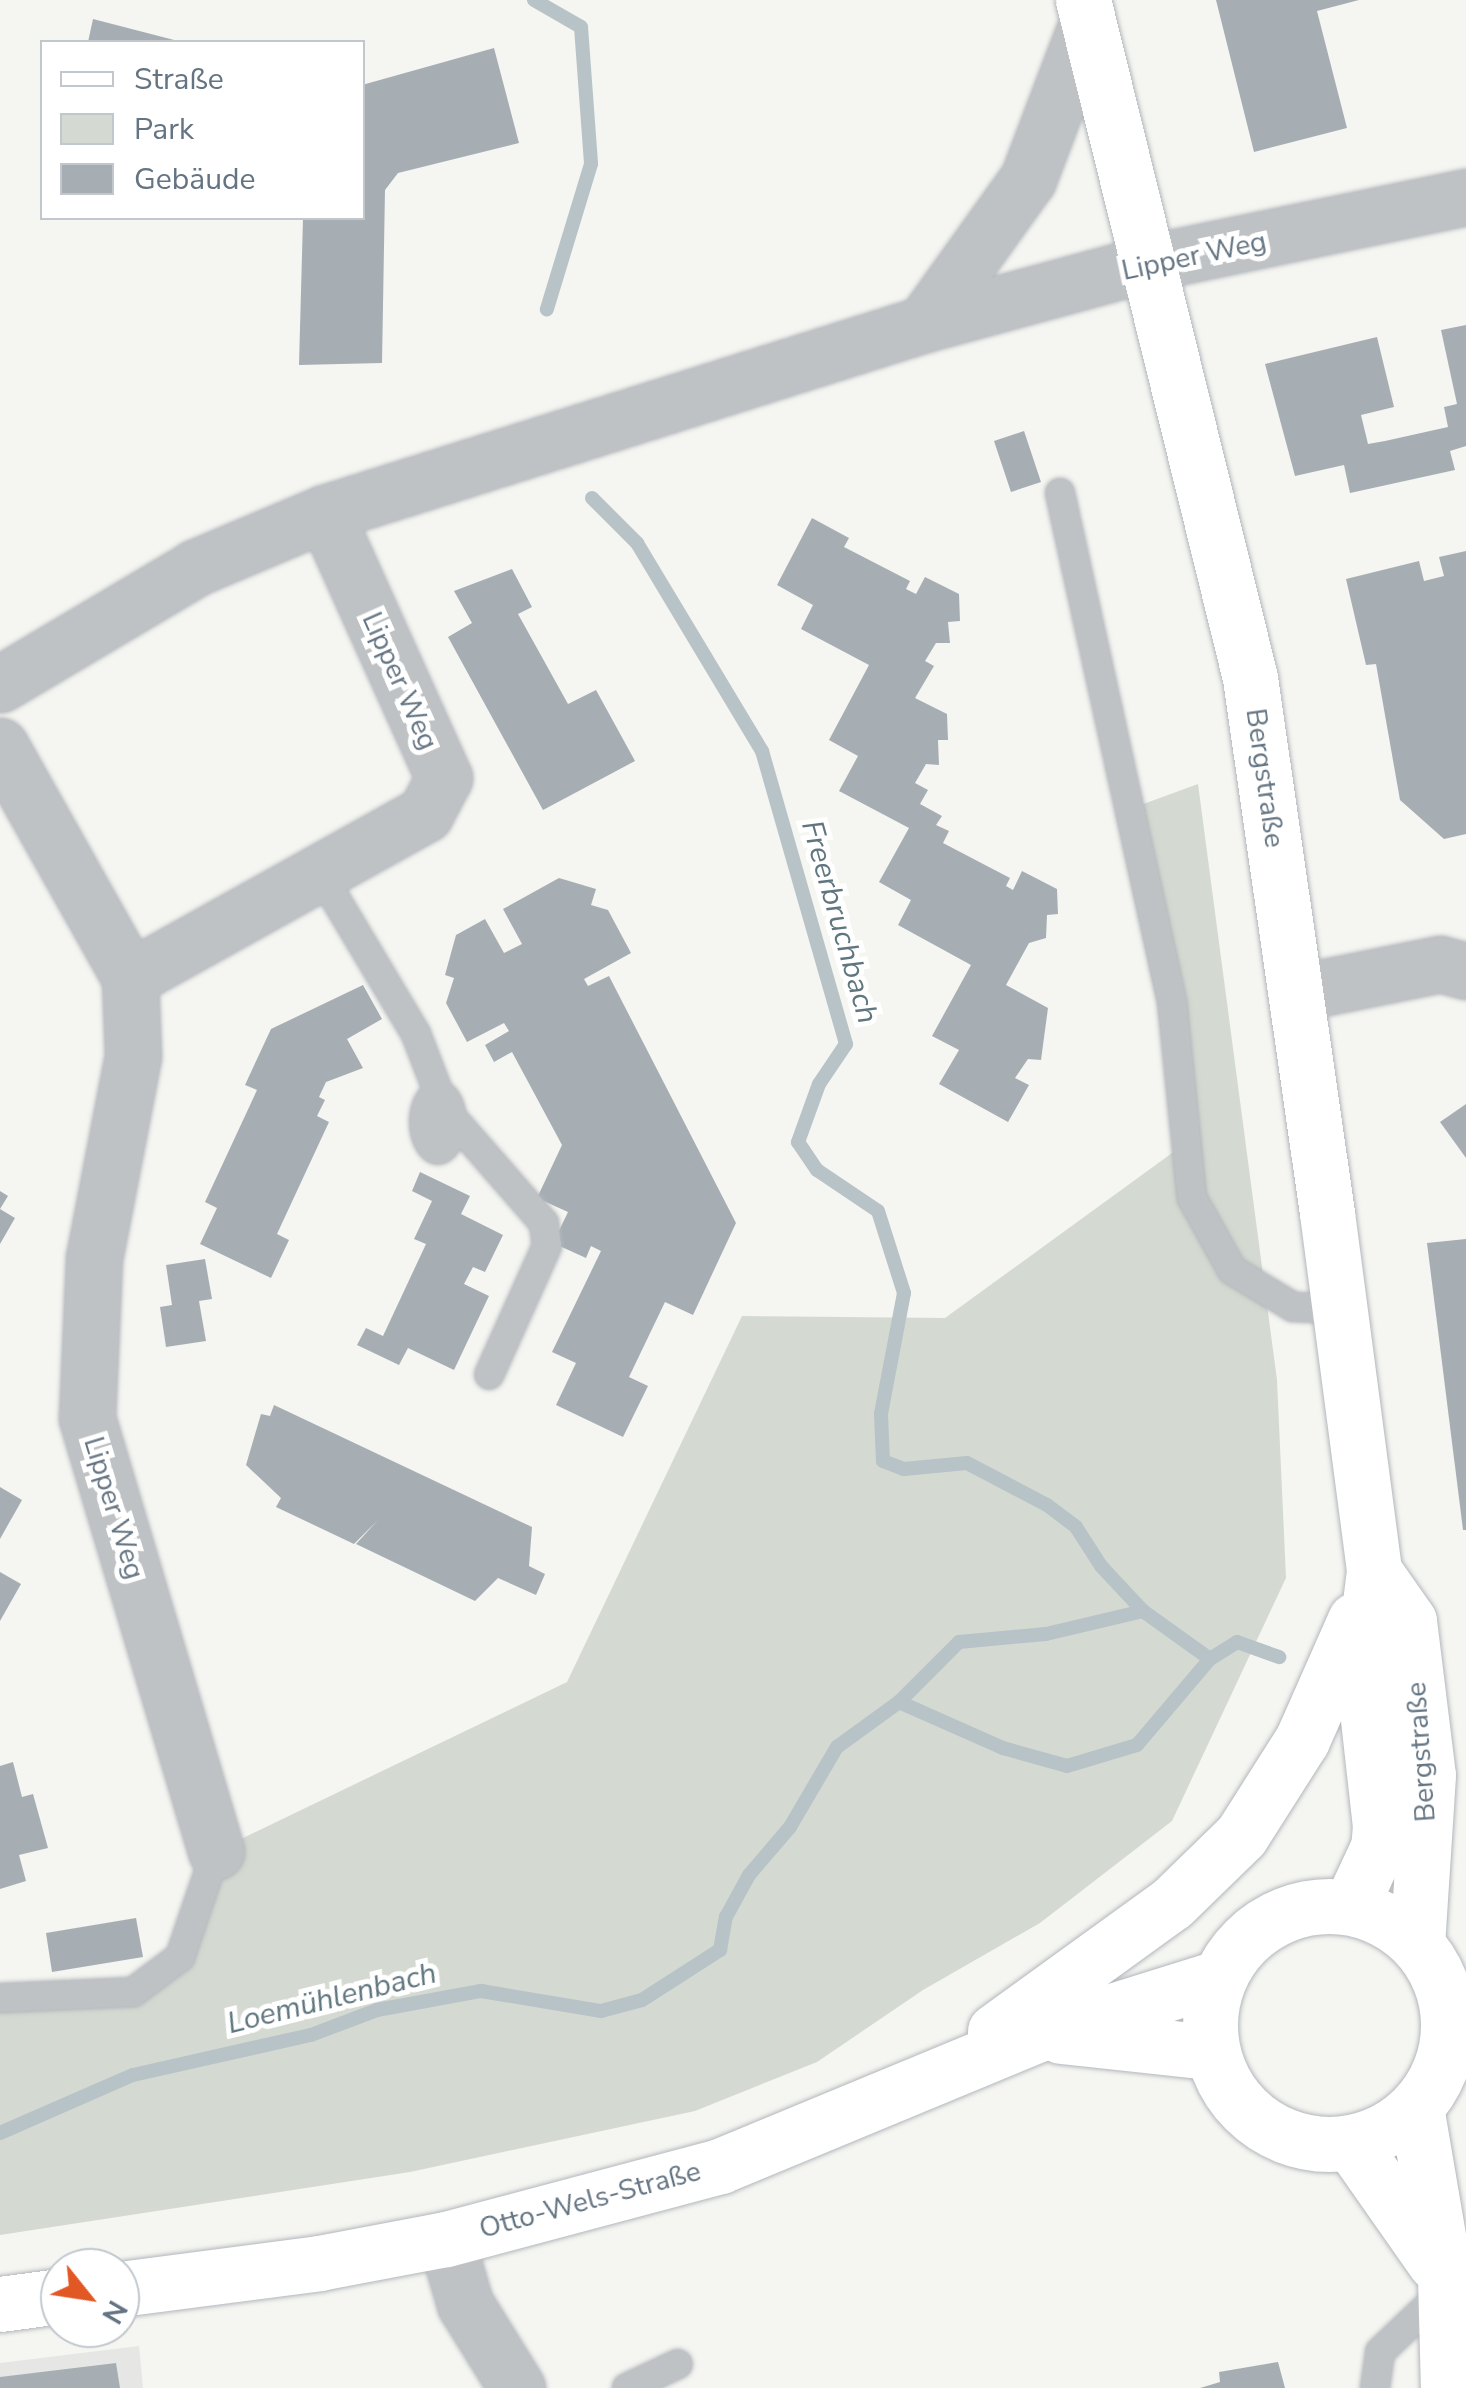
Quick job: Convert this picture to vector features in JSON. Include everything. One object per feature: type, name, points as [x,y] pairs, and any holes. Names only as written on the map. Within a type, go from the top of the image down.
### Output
[{"type":"main road","name":"Bergstraße","points":[[1086,11],[1152,262],[1250,678],[1296,993],[1374,1571],[1362,1666],[1380,1826],[1378,1847],[1350,1907]]},
{"type":"main road","name":"Bergstraße","points":[[1374,1571],[1410,1621],[1428,1775],[1417,1944]]},
{"type":"main road","points":[[932,2077],[1172,1903],[1240,1836],[1302,1740],[1374,1571]]},
{"type":"main road","points":[[1309,1906],[1350,1907],[1386,1920],[1417,1944],[1437,1974],[1447,2008],[1447,2044],[1436,2078],[1416,2107],[1386,2130],[1351,2142],[1305,2143],[1263,2126],[1230,2094],[1212,2052],[1218,1978],[1240,1945],[1271,1920],[1309,1906]]},
{"type":"main road","name":"Otto-Wels-Straße","points":[[140,2286],[319,2264],[446,2239],[720,2166],[1038,2034],[1218,1978]]},
{"type":"main road","name":"Otto-Wels-Straße","points":[[1038,2034],[1212,2052]]},
{"type":"main road","points":[[1416,2107],[1445,2283],[1448,2388]]},
{"type":"main road","points":[[1351,2142],[1445,2283]]},
{"type":"main road","points":[[0,2304],[40,2299]]},
{"type":"street","points":[[924,324],[1028,180],[1086,11]]},
{"type":"street","name":"Lipper Weg","points":[[0,684],[195,568],[325,513],[924,324],[1152,262],[1466,198]]},
{"type":"street","name":"Lipper Weg","points":[[130,978],[424,814],[444,778],[325,513]]},
{"type":"street","name":"Lipper Weg","points":[[0,746],[130,978],[133,1056],[94,1258],[87,1418],[216,1851]]},
{"type":"street","points":[[1296,993],[1440,964],[1462,965]]},
{"type":"street","points":[[446,2239],[465,2304],[517,2388]]},
{"type":"lane","points":[[1060,493],[1172,1002],[1192,1198],[1232,1270],[1292,1307],[1340,1309]]},
{"type":"lane","points":[[320,873],[416,1034],[444,1104],[544,1223],[548,1246],[489,1375]]},
{"type":"lane","points":[[0,1998],[133,1992],[180,1957],[216,1851]]},
{"type":"lane","points":[[1375,2388],[1380,2352],[1445,2283]]},
{"type":"lane","points":[[627,2388],[678,2364]]},
{"type":"shaded area","points":[[139,2348],[143,2388],[0,2388],[0,2363]]},
{"type":"green space","points":[[1198,784],[1277,1380],[1286,1578],[1172,1821],[1040,1923],[923,1990],[817,2062],[695,2111],[410,2172],[0,2235],[0,1998],[133,1992],[180,1957],[216,1851],[567,1682],[742,1316],[945,1318],[1179,1148],[1157,1001],[1116,814]]},
{"type":"building","points":[[1216,0],[1359,0],[1317,11],[1347,128],[1254,152]]},
{"type":"building","points":[[93,19],[174,40],[88,40]]},
{"type":"building","points":[[494,48],[519,143],[398,173],[385,190],[382,363],[299,365],[303,220],[365,220],[365,84]]},
{"type":"building","points":[[1466,325],[1466,446],[1450,451],[1455,470],[1350,493],[1344,465],[1295,476],[1265,364],[1377,337],[1394,407],[1361,415],[1368,444],[1385,441],[1448,427],[1444,407],[1457,404],[1441,330]]},
{"type":"building","points":[[1024,431],[1041,482],[1011,492],[994,441]]},
{"type":"building","points":[[812,518],[849,538],[844,547],[910,581],[906,589],[916,594],[925,577],[959,594],[960,621],[948,622],[950,643],[936,643],[925,661],[934,666],[915,698],[947,714],[948,740],[938,740],[939,765],[926,764],[915,783],[928,790],[920,804],[942,816],[936,825],[949,831],[943,843],[1010,878],[1006,886],[1013,890],[1022,871],[1057,889],[1058,914],[1047,915],[1046,938],[1029,943],[1006,985],[1048,1008],[1041,1060],[1028,1059],[1015,1078],[1029,1085],[1008,1122],[939,1084],[959,1050],[932,1036],[971,965],[898,925],[911,900],[879,882],[909,828],[839,791],[858,756],[829,740],[869,665],[801,629],[813,605],[777,585]]},
{"type":"building","points":[[1466,551],[1466,834],[1444,839],[1400,800],[1376,664],[1366,665],[1346,579],[1419,561],[1424,581],[1444,576],[1439,557]]},
{"type":"building","points":[[512,569],[532,607],[518,614],[568,704],[596,690],[635,761],[543,810],[448,637],[472,623],[454,591]]},
{"type":"building","points":[[559,878],[596,889],[591,905],[608,910],[631,953],[584,979],[588,986],[609,976],[736,1223],[693,1315],[665,1302],[629,1377],[648,1386],[623,1437],[556,1405],[576,1363],[552,1352],[601,1251],[591,1246],[586,1258],[553,1243],[568,1212],[537,1198],[562,1145],[512,1052],[494,1062],[485,1045],[509,1031],[504,1023],[467,1042],[446,1003],[454,978],[445,975],[456,935],[485,919],[504,953],[522,944],[503,909]]},
{"type":"building","points":[[363,985],[382,1019],[347,1039],[363,1068],[326,1082],[319,1097],[325,1100],[317,1116],[329,1122],[277,1234],[289,1240],[271,1278],[200,1244],[217,1208],[205,1202],[257,1090],[245,1085],[271,1029]]},
{"type":"building","points":[[1466,1104],[1466,1158],[1440,1122]]},
{"type":"building","points":[[420,1172],[470,1196],[461,1214],[503,1235],[485,1272],[473,1267],[464,1284],[489,1296],[454,1370],[408,1348],[399,1365],[357,1345],[366,1328],[383,1336],[426,1244],[414,1239],[432,1201],[412,1191]]},
{"type":"building","points":[[0,1191],[8,1196],[0,1209]]},
{"type":"building","points":[[0,1209],[15,1218],[0,1244]]},
{"type":"building","points":[[1466,1239],[1466,1530],[1463,1530],[1427,1243]]},
{"type":"building","points":[[205,1259],[212,1299],[199,1301],[206,1341],[166,1347],[160,1307],[172,1305],[166,1265]]},
{"type":"building","points":[[274,1405],[532,1527],[529,1566],[545,1574],[536,1595],[498,1578],[475,1601],[356,1544],[378,1520],[354,1544],[276,1507],[281,1498],[246,1465],[261,1414],[270,1416]]},
{"type":"building","points":[[0,1487],[22,1500],[0,1539]]},
{"type":"building","points":[[0,1572],[21,1584],[0,1621]]},
{"type":"building","points":[[13,1762],[22,1797],[33,1794],[48,1848],[19,1855],[26,1881],[0,1889],[0,1766]]},
{"type":"building","points":[[136,1918],[143,1957],[52,1972],[46,1933]]},
{"type":"building","points":[[1278,2362],[1285,2388],[1200,2388],[1220,2382],[1219,2372]]},
{"type":"building","points":[[116,2363],[120,2388],[0,2388],[0,2377]]},
{"type":"waterway","name":"Freerbruchbach","points":[[534,0],[581,27],[591,164],[547,309]]},
{"type":"waterway","name":"Freerbruchbach","points":[[592,498],[637,543],[762,751],[846,1044],[819,1084],[798,1142],[817,1170],[878,1211],[904,1293],[881,1414],[883,1461],[904,1469],[967,1463],[1047,1505],[1076,1527],[1101,1566],[1143,1611]]},
{"type":"waterway","name":"Loemühlenbach","points":[[899,1702],[959,1642],[1046,1634],[1143,1611],[1210,1659]]},
{"type":"waterway","name":"Loemühlenbach","points":[[0,2133],[133,2075],[311,2035],[377,2010],[481,1991],[601,2011],[642,2000],[720,1950],[726,1917],[749,1875],[790,1827],[837,1747],[899,1702],[1003,1748],[1067,1766],[1137,1745],[1210,1659],[1237,1642],[1279,1657]]}]
